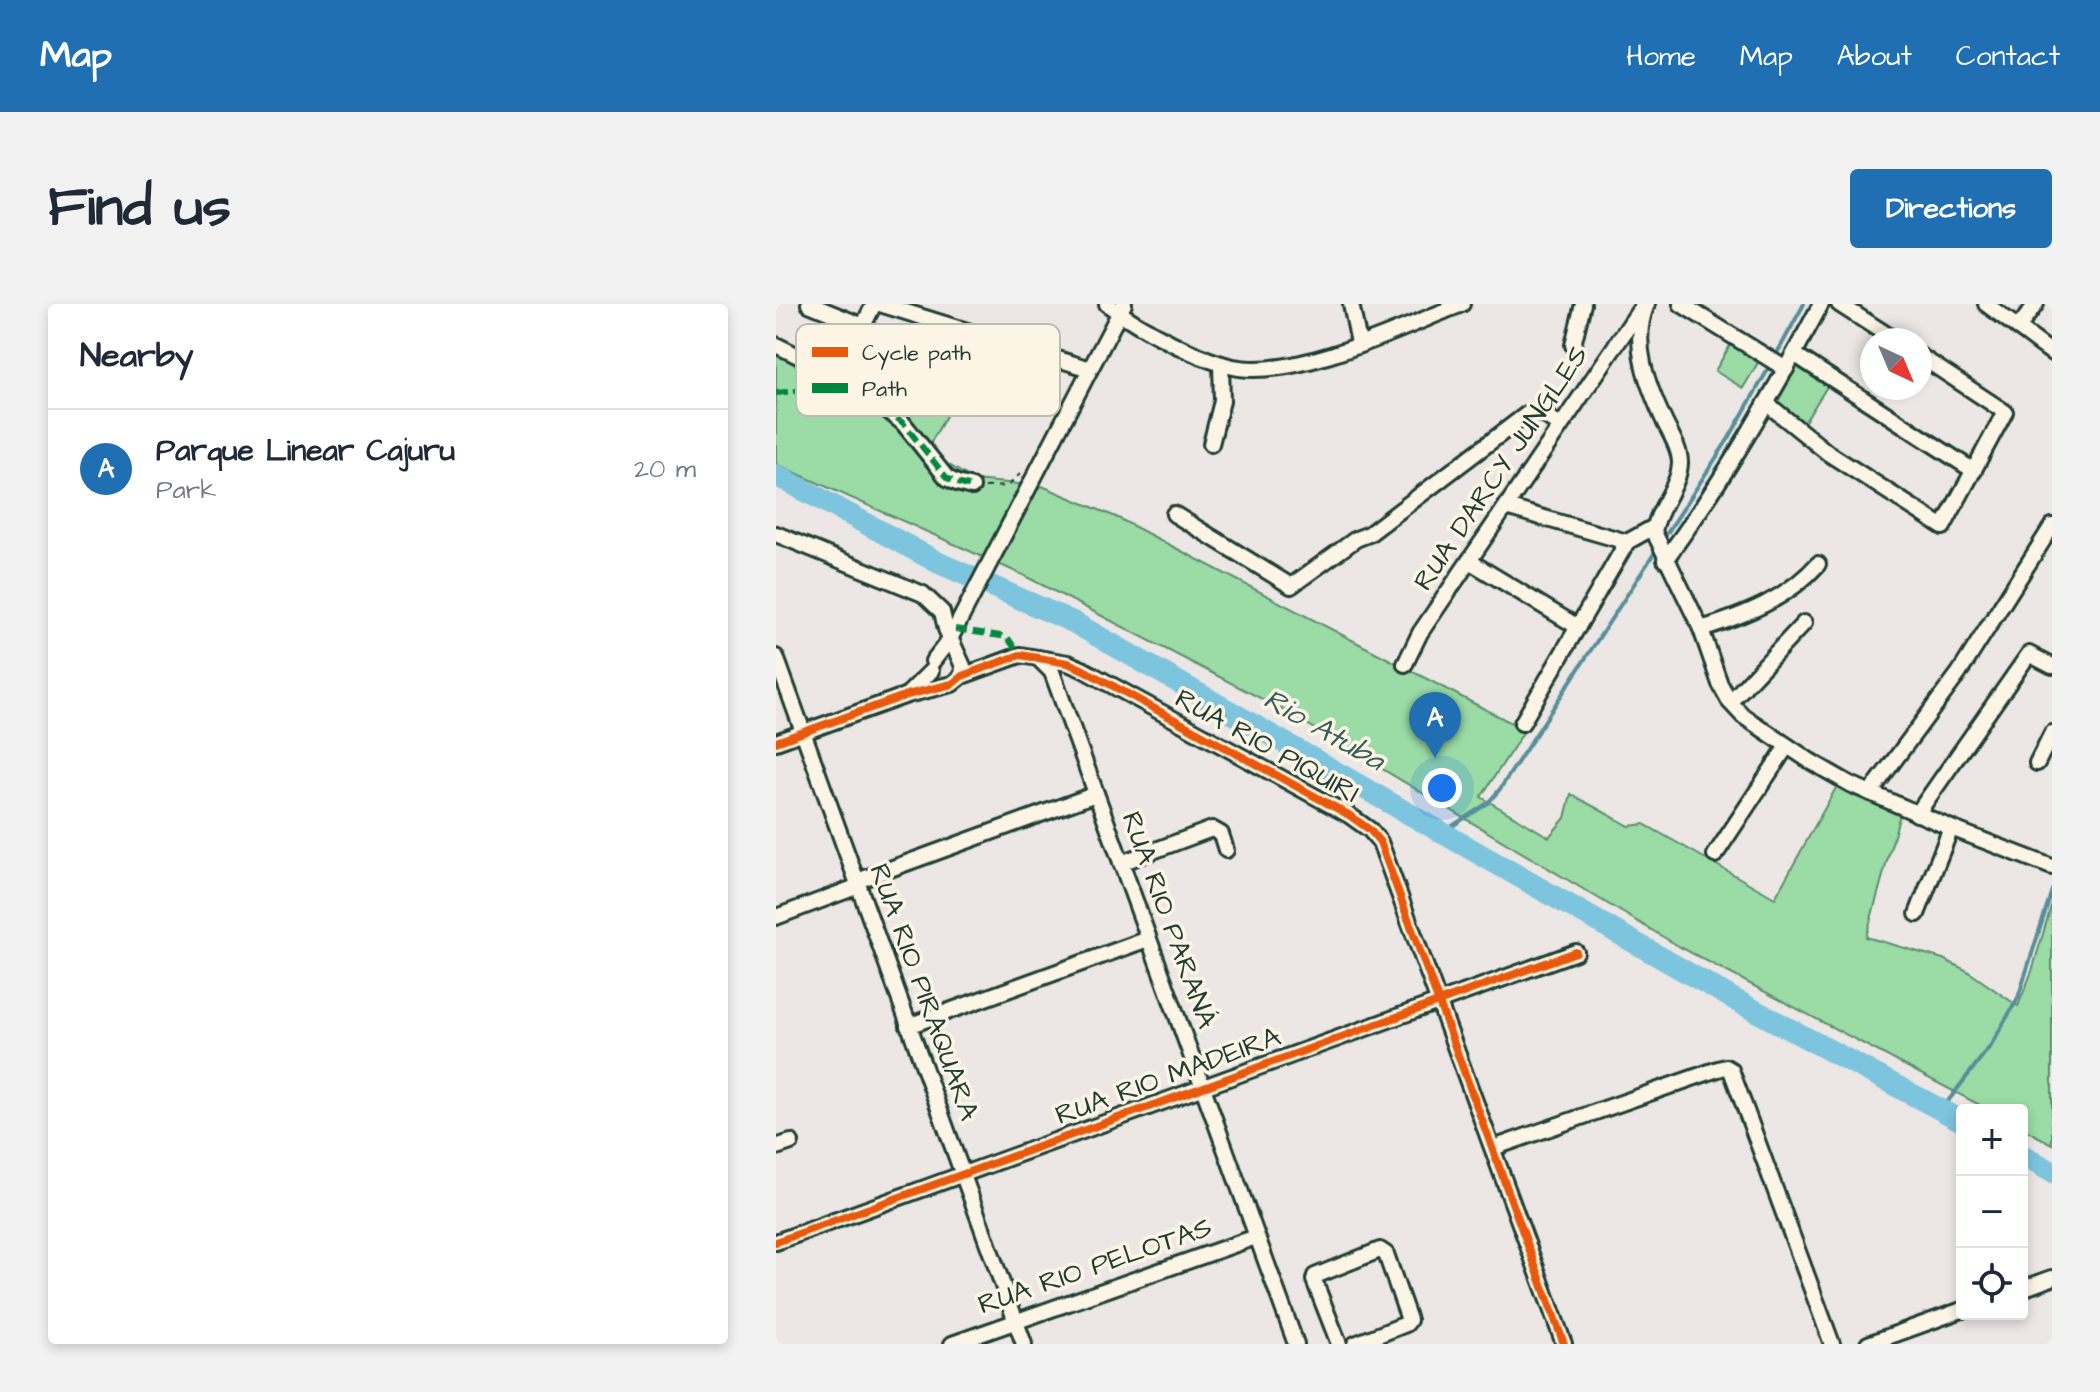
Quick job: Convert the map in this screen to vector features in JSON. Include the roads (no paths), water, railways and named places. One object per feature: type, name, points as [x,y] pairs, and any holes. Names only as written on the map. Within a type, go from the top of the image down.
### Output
[{"type":"street","points":[[809,304],[858,324]]},
{"type":"street","points":[[864,324],[874,304]]},
{"type":"street","points":[[880,304],[945,324]]},
{"type":"street","points":[[1351,304],[1359,343]]},
{"type":"street","points":[[907,695],[950,639],[1090,369],[1117,307],[1175,343],[1221,364],[1240,368],[1277,367],[1313,359],[1462,304]]},
{"type":"street","points":[[1573,345],[1583,304]]},
{"type":"street","points":[[1645,304],[1640,325],[1641,354],[1680,463],[1654,532],[1701,629],[1714,672],[1730,702],[1748,720],[1830,773],[1917,814],[2052,867]]},
{"type":"street","name":"RUA DARCY JUNGLES","points":[[1405,664],[1420,633],[1645,304]]},
{"type":"street","points":[[1681,304],[1786,369]]},
{"type":"street","points":[[1665,560],[1705,504],[1821,304]]},
{"type":"street","points":[[1839,304],[1876,328]]},
{"type":"street","points":[[1986,304],[2052,353]]},
{"type":"street","points":[[2018,328],[2036,304]]},
{"type":"street","points":[[776,345],[796,355]]},
{"type":"street","points":[[1794,354],[1974,471]]},
{"type":"street","points":[[1060,360],[1090,369]]},
{"type":"street","points":[[1211,444],[1222,401],[1221,364]]},
{"type":"street","points":[[1766,403],[1828,453],[1943,527],[2005,412],[1932,364]]},
{"type":"street","points":[[1174,514],[1291,586],[1356,539],[1369,534],[1527,414],[1542,413],[1560,426]]},
{"type":"street","points":[[894,416],[947,478],[972,487]]},
{"type":"street","points":[[1506,507],[1627,542],[1654,532]]},
{"type":"street","points":[[1870,793],[1959,673],[2052,526]]},
{"type":"street","points":[[776,534],[923,594],[938,605],[961,661],[962,676]]},
{"type":"street","points":[[1522,723],[1627,542]]},
{"type":"street","points":[[1469,561],[1578,627]]},
{"type":"street","points":[[1701,629],[1781,597],[1794,589],[1818,564]]},
{"type":"street","points":[[1730,702],[1804,623]]},
{"type":"street","points":[[946,685],[936,681],[932,666],[938,656],[950,653],[961,661]]},
{"type":"street","points":[[1917,814],[2029,654],[2052,666]]},
{"type":"street","points":[[776,742],[907,695],[958,681],[962,676],[1020,655],[1034,657]]},
{"type":"street","name":"RUA RIO PIRAQUARA","points":[[776,657],[1024,1344]]},
{"type":"street","name":"RUA RIO PARANÁ","points":[[1034,657],[1045,662],[1052,672],[1296,1344]]},
{"type":"street","name":"RUA RIO PIQUIRI","points":[[1034,657],[1068,663],[1082,669],[1349,815],[1370,830],[1380,842],[1564,1344]]},
{"type":"street","points":[[2037,763],[2052,733]]},
{"type":"street","points":[[1715,855],[1787,746]]},
{"type":"street","points":[[776,917],[1096,794]]},
{"type":"street","points":[[1917,914],[1951,828]]},
{"type":"street","points":[[1121,863],[1212,829],[1221,834],[1226,850]]},
{"type":"street","points":[[908,1026],[1148,939]]},
{"type":"street","name":"RUA RIO MADEIRA","points":[[776,1242],[1576,952]]},
{"type":"street","points":[[1493,1148],[1726,1067],[1736,1081],[1832,1344]]},
{"type":"street","points":[[776,1147],[791,1142]]},
{"type":"street","name":"RUA RIO PELOTAS","points":[[952,1344],[1256,1237]]},
{"type":"street","points":[[1339,1344],[1315,1276],[1380,1250],[1386,1254],[1409,1320],[1406,1324],[1355,1344]]},
{"type":"street","points":[[2028,1287],[2052,1278]]},
{"type":"street","points":[[1868,1344],[1956,1312]]},
{"type":"waterway","points":[[1776,355],[1804,304]]},
{"type":"waterway","points":[[1662,541],[1729,438],[1770,366]]},
{"type":"waterway","name":"Rio Atuba","points":[[776,475],[939,563],[1073,622],[1737,1001],[1956,1118]]},
{"type":"waterway","points":[[1443,832],[1488,803],[1500,789],[1657,549]]},
{"type":"waterway","points":[[1942,1109],[1991,1045],[2018,998],[2052,890]]},
{"type":"waterway","name":"Rio Atuba","points":[[2028,1158],[2052,1172]]},
{"type":"place","name":"Parque Linear Cajuru","points":[[1435,758]]}]
